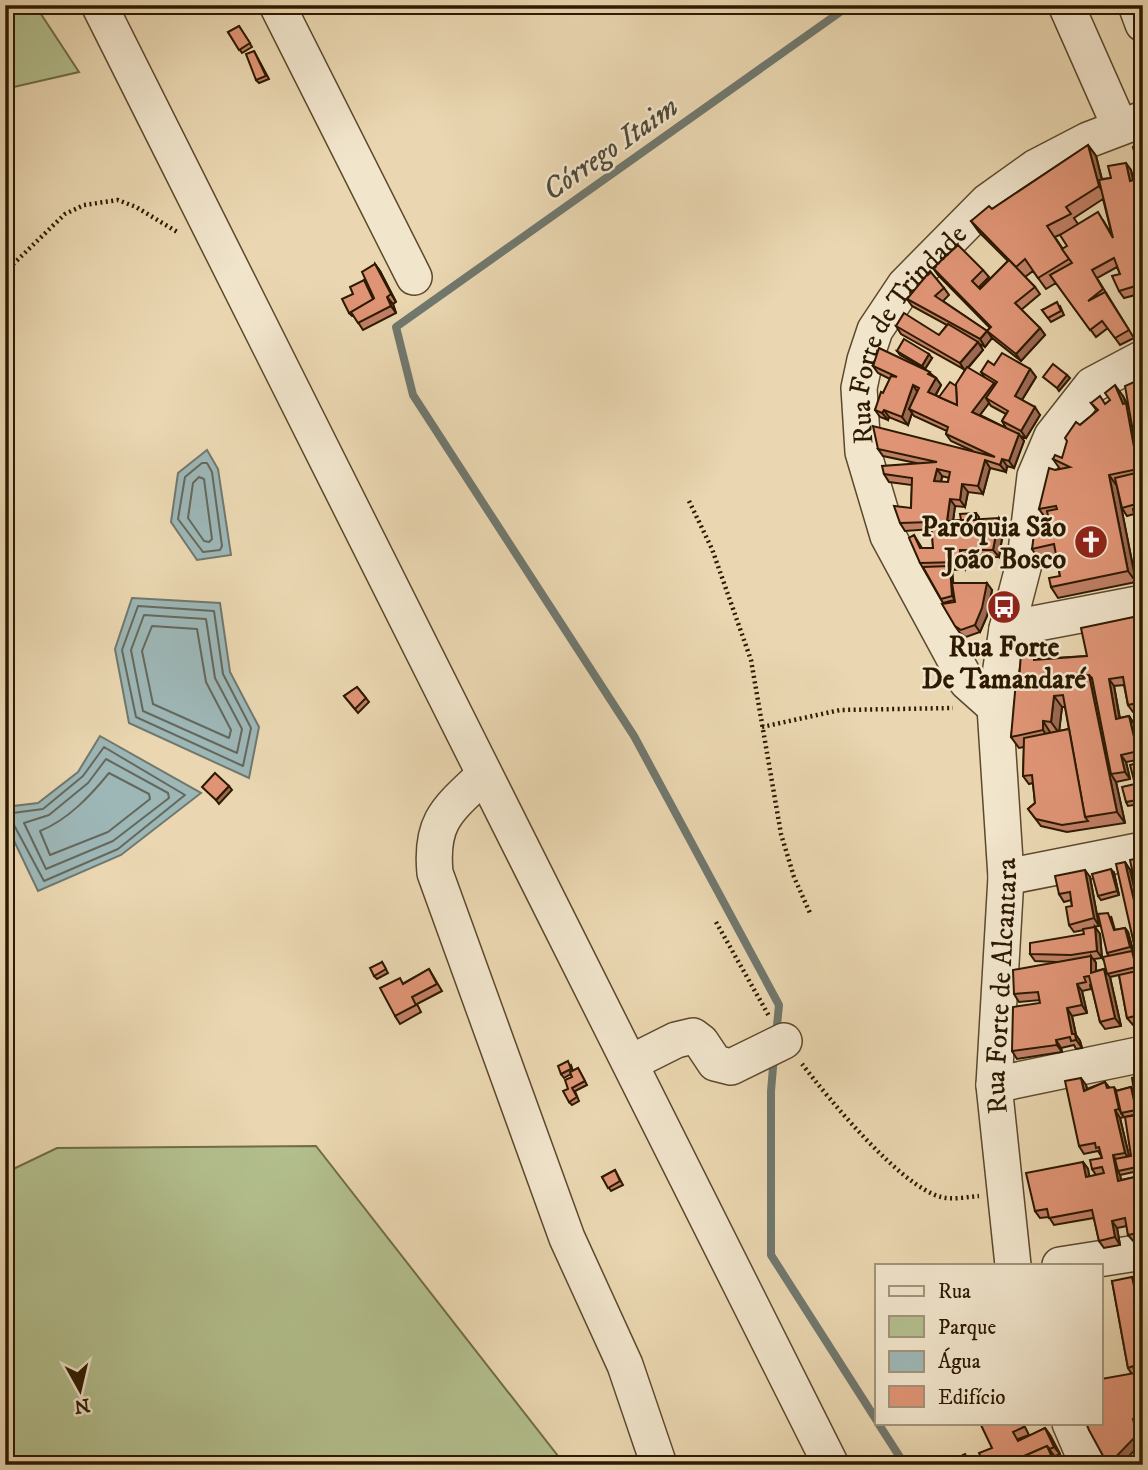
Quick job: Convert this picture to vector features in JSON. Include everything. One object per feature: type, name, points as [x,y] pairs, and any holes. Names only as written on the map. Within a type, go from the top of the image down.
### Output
[{"type":"street","points":[[99,5],[483,776],[632,1062],[831,1465]]},
{"type":"street","points":[[277,5],[414,277]]},
{"type":"street","points":[[1066,5],[1132,123]]},
{"type":"street","points":[[1136,5],[1143,24]]},
{"type":"street","name":"Rua Forte de Trindade","points":[[995,707],[967,682],[888,536],[863,452],[859,388],[875,330],[905,285],[987,202],[1036,167],[1088,140],[1132,123]]},
{"type":"street","points":[[995,707],[1007,629],[1025,560],[1035,476],[1052,436],[1092,385],[1143,358]]},
{"type":"street","points":[[1007,629],[1143,603]]},
{"type":"street","name":"Rua Forte de Alcantara","points":[[995,707],[1006,877],[994,1085],[1013,1264]]},
{"type":"street","points":[[483,776],[446,812],[438,827],[432,846],[435,873],[567,1238],[625,1365],[659,1465]]},
{"type":"street","points":[[1006,877],[1143,850]]},
{"type":"street","points":[[632,1062],[676,1040],[693,1036],[701,1042],[715,1063],[731,1067],[784,1041]]},
{"type":"street","points":[[994,1085],[1143,1054]]},
{"type":"street","points":[[1066,1264],[1143,1252]]},
{"type":"street","points":[[1070,1424],[1088,1465]]},
{"type":"path","points":[[5,272],[65,214],[84,205],[118,200],[136,206],[185,237]]},
{"type":"path","points":[[689,501],[712,549],[751,660],[781,834],[794,877],[810,913]]},
{"type":"path","points":[[762,727],[840,710],[995,707]]},
{"type":"path","points":[[716,922],[784,1041],[828,1098],[918,1186],[943,1197],[1004,1195]]},
{"type":"green space","points":[[5,5],[35,5],[79,72],[5,89]]},
{"type":"green space","points":[[316,1146],[565,1465],[5,1465],[5,1173],[57,1148]]},
{"type":"water","points":[[207,450],[218,469],[231,555],[197,560],[171,522],[178,473]]},
{"type":"water","points":[[132,598],[220,603],[230,672],[259,727],[249,778],[129,723],[115,649]]},
{"type":"water","points":[[100,736],[201,793],[121,855],[38,891],[5,822],[5,807],[38,803],[78,772]]},
{"type":"building","points":[[239,26],[250,43],[239,50],[228,32]]},
{"type":"building","points":[[254,51],[266,76],[256,80],[246,54]]},
{"type":"building","points":[[1088,145],[1099,186],[1066,207],[1071,214],[1047,226],[1069,259],[1038,278],[1025,259],[1016,267],[971,221],[989,206],[992,209]]},
{"type":"building","points":[[1143,145],[1143,216],[1138,217],[1143,233],[1143,272],[1138,274],[1142,284],[1119,291],[1112,276],[1120,274],[1114,258],[1092,270],[1103,289],[1088,301],[1105,292],[1129,330],[1115,338],[1102,321],[1090,330],[1050,275],[1072,263],[1062,249],[1067,246],[1060,235],[1098,212],[1113,238],[1099,180],[1111,178],[1108,166],[1126,163],[1130,181],[1141,178],[1133,147]]},
{"type":"building","points":[[958,245],[983,270],[972,281],[980,289],[1009,260],[1035,287],[1015,303],[1040,328],[1016,354],[987,331],[991,327],[933,268]]},
{"type":"building","points":[[375,264],[391,294],[387,297],[391,306],[358,323],[351,312],[374,298],[362,272]]},
{"type":"building","points":[[930,271],[944,288],[935,296],[987,331],[980,339],[907,299]]},
{"type":"building","points":[[364,280],[373,299],[349,313],[342,299],[353,294],[350,287]]},
{"type":"building","points":[[1057,302],[1061,311],[1048,318],[1042,310]]},
{"type":"building","points":[[904,313],[939,335],[948,324],[978,342],[960,363],[896,326]]},
{"type":"building","points":[[904,339],[929,354],[922,366],[897,351]]},
{"type":"building","points":[[879,348],[930,372],[928,374],[936,378],[928,392],[957,405],[956,384],[967,367],[994,383],[972,412],[1019,434],[1009,461],[1002,459],[1000,465],[985,460],[978,486],[962,484],[960,500],[950,499],[947,521],[999,518],[993,550],[960,550],[960,562],[920,563],[909,538],[914,535],[920,548],[933,548],[931,522],[900,523],[894,506],[911,508],[912,478],[884,474],[882,466],[937,462],[878,449],[873,426],[995,457],[946,434],[948,427],[909,409],[919,388],[913,385],[902,417],[884,410],[882,413],[875,410],[881,392],[883,393],[891,376],[897,377],[873,366]],"holes":[[[937,469],[950,472],[948,482],[934,481]]]},
{"type":"building","points":[[1002,353],[1030,369],[1015,396],[1035,407],[1021,431],[1002,421],[1008,411],[986,398],[997,382],[981,372],[988,361],[994,365]]},
{"type":"building","points":[[1053,364],[1067,375],[1057,388],[1043,377]]},
{"type":"building","points":[[1143,378],[1143,502],[1122,508],[1115,478],[1140,472],[1125,386]]},
{"type":"building","points":[[950,382],[956,386],[957,405],[939,397]]},
{"type":"building","points":[[1115,385],[1123,404],[1126,403],[1138,469],[1109,475],[1128,571],[1051,587],[1049,578],[1060,576],[1054,544],[1032,549],[1034,534],[1051,531],[1047,511],[1057,509],[1056,506],[1039,509],[1049,468],[1055,470],[1070,467],[1053,459],[1055,455],[1062,458],[1067,441],[1065,438],[1076,422],[1080,425],[1098,410],[1091,403],[1100,396],[1105,404],[1110,400],[1105,393]]},
{"type":"building","points":[[1143,507],[1143,556],[1133,509]]},
{"type":"building","points":[[976,513],[976,520],[961,520],[960,514]]},
{"type":"building","points":[[950,566],[952,596],[941,599],[923,567]]},
{"type":"building","points":[[952,583],[987,583],[975,625],[961,630],[955,626],[942,604],[955,602]]},
{"type":"building","points":[[1143,615],[1143,707],[1142,702],[1128,705],[1123,677],[1109,679],[1116,719],[1129,716],[1134,737],[1143,736],[1143,750],[1121,755],[1125,772],[1111,774],[1092,678],[1089,675],[1019,681],[1021,653],[1034,654],[1034,660],[1087,656],[1081,628]]},
{"type":"building","points":[[1089,675],[1117,812],[1085,817],[1063,695],[1054,696],[1051,722],[1043,721],[1043,730],[1011,737],[1016,681]]},
{"type":"building","points":[[357,687],[366,698],[355,709],[344,696]]},
{"type":"building","points":[[1069,729],[1085,817],[1088,821],[1062,825],[1036,819],[1028,809],[1035,803],[1032,775],[1023,776],[1024,738]]},
{"type":"building","points":[[1141,762],[1143,793],[1136,794],[1137,800],[1126,802],[1122,787],[1135,784],[1130,765]]},
{"type":"building","points":[[215,773],[229,786],[216,800],[202,787]]},
{"type":"building","points":[[1143,857],[1143,923],[1130,860]]},
{"type":"building","points":[[1125,862],[1143,939],[1143,942],[1134,944],[1116,864]]},
{"type":"building","points":[[1111,869],[1117,891],[1098,896],[1092,874]]},
{"type":"building","points":[[1085,870],[1094,918],[1069,925],[1066,907],[1072,906],[1070,892],[1059,894],[1055,876]]},
{"type":"building","points":[[1108,913],[1114,930],[1125,928],[1130,947],[1107,953],[1098,914]]},
{"type":"building","points":[[1095,927],[1097,951],[1071,955],[1030,954],[1030,943],[1084,934],[1083,929]]},
{"type":"building","points":[[1132,947],[1143,947],[1143,1014],[1127,1018],[1119,975],[1137,971]]},
{"type":"building","points":[[1132,951],[1136,967],[1107,974],[1103,957]]},
{"type":"building","points":[[1091,956],[1091,973],[1104,969],[1115,1018],[1100,1022],[1089,976],[1084,977],[1086,982],[1077,984],[1082,1005],[1067,1008],[1072,1034],[1075,1034],[1076,1040],[1071,1041],[1070,1037],[1056,1040],[1057,1045],[1012,1051],[1013,1007],[1040,1003],[1038,992],[1014,994],[1013,970]]},
{"type":"building","points":[[382,962],[386,969],[374,976],[370,968]]},
{"type":"building","points":[[429,969],[437,984],[412,997],[416,1005],[395,1016],[380,988],[400,978],[403,984]]},
{"type":"building","points":[[568,1061],[571,1069],[561,1074],[558,1066]]},
{"type":"building","points":[[578,1068],[585,1081],[572,1088],[577,1097],[569,1102],[563,1091],[568,1089],[565,1080],[572,1077],[570,1072]]},
{"type":"building","points":[[1143,1075],[1143,1146],[1132,1078]]},
{"type":"building","points":[[1081,1078],[1084,1091],[1105,1082],[1107,1088],[1114,1087],[1119,1109],[1115,1110],[1125,1153],[1113,1155],[1118,1181],[1139,1176],[1140,1183],[1143,1183],[1143,1232],[1128,1235],[1125,1218],[1112,1221],[1115,1237],[1099,1241],[1092,1210],[1049,1218],[1047,1209],[1035,1211],[1026,1173],[1083,1162],[1086,1177],[1104,1173],[1102,1167],[1092,1169],[1090,1160],[1102,1158],[1099,1147],[1096,1148],[1095,1143],[1079,1146],[1065,1081]]},
{"type":"building","points":[[1131,1087],[1136,1110],[1121,1113],[1116,1091]]},
{"type":"building","points":[[1137,1115],[1143,1146],[1143,1170],[1142,1166],[1118,1171],[1115,1159],[1131,1156],[1125,1117]]},
{"type":"building","points":[[615,1170],[620,1181],[608,1188],[602,1177]]},
{"type":"building","points":[[1132,1277],[1138,1303],[1134,1304],[1137,1322],[1142,1321],[1143,1326],[1143,1416],[1133,1419],[1137,1435],[1108,1465],[1086,1424],[1102,1424],[1102,1379],[1135,1373],[1133,1366],[1128,1368],[1112,1281]]},
{"type":"building","points":[[980,1424],[1022,1424],[1024,1427],[1013,1432],[1018,1441],[1045,1428],[1054,1447],[1050,1449],[1047,1446],[1004,1465],[985,1465],[979,1453],[992,1448]]},
{"type":"building","points":[[1047,1446],[1051,1455],[1044,1459],[1046,1465],[1004,1465]]},
{"type":"building","points":[[965,1454],[970,1465],[956,1465],[953,1460]]},
{"type":"waterway","name":"Córrego Itaim","points":[[776,1036],[779,1005],[634,736],[413,395],[396,327],[850,5]]},
{"type":"waterway","points":[[774,1056],[771,1091],[771,1255],[875,1418]]},
{"type":"waterway","points":[[879,1424],[905,1465]]},
{"type":"place","name":"Paróquia São João Bosco","points":[[1091,542]]},
{"type":"place","name":"Rua Forte De Tamandaré","points":[[1004,607]]}]
